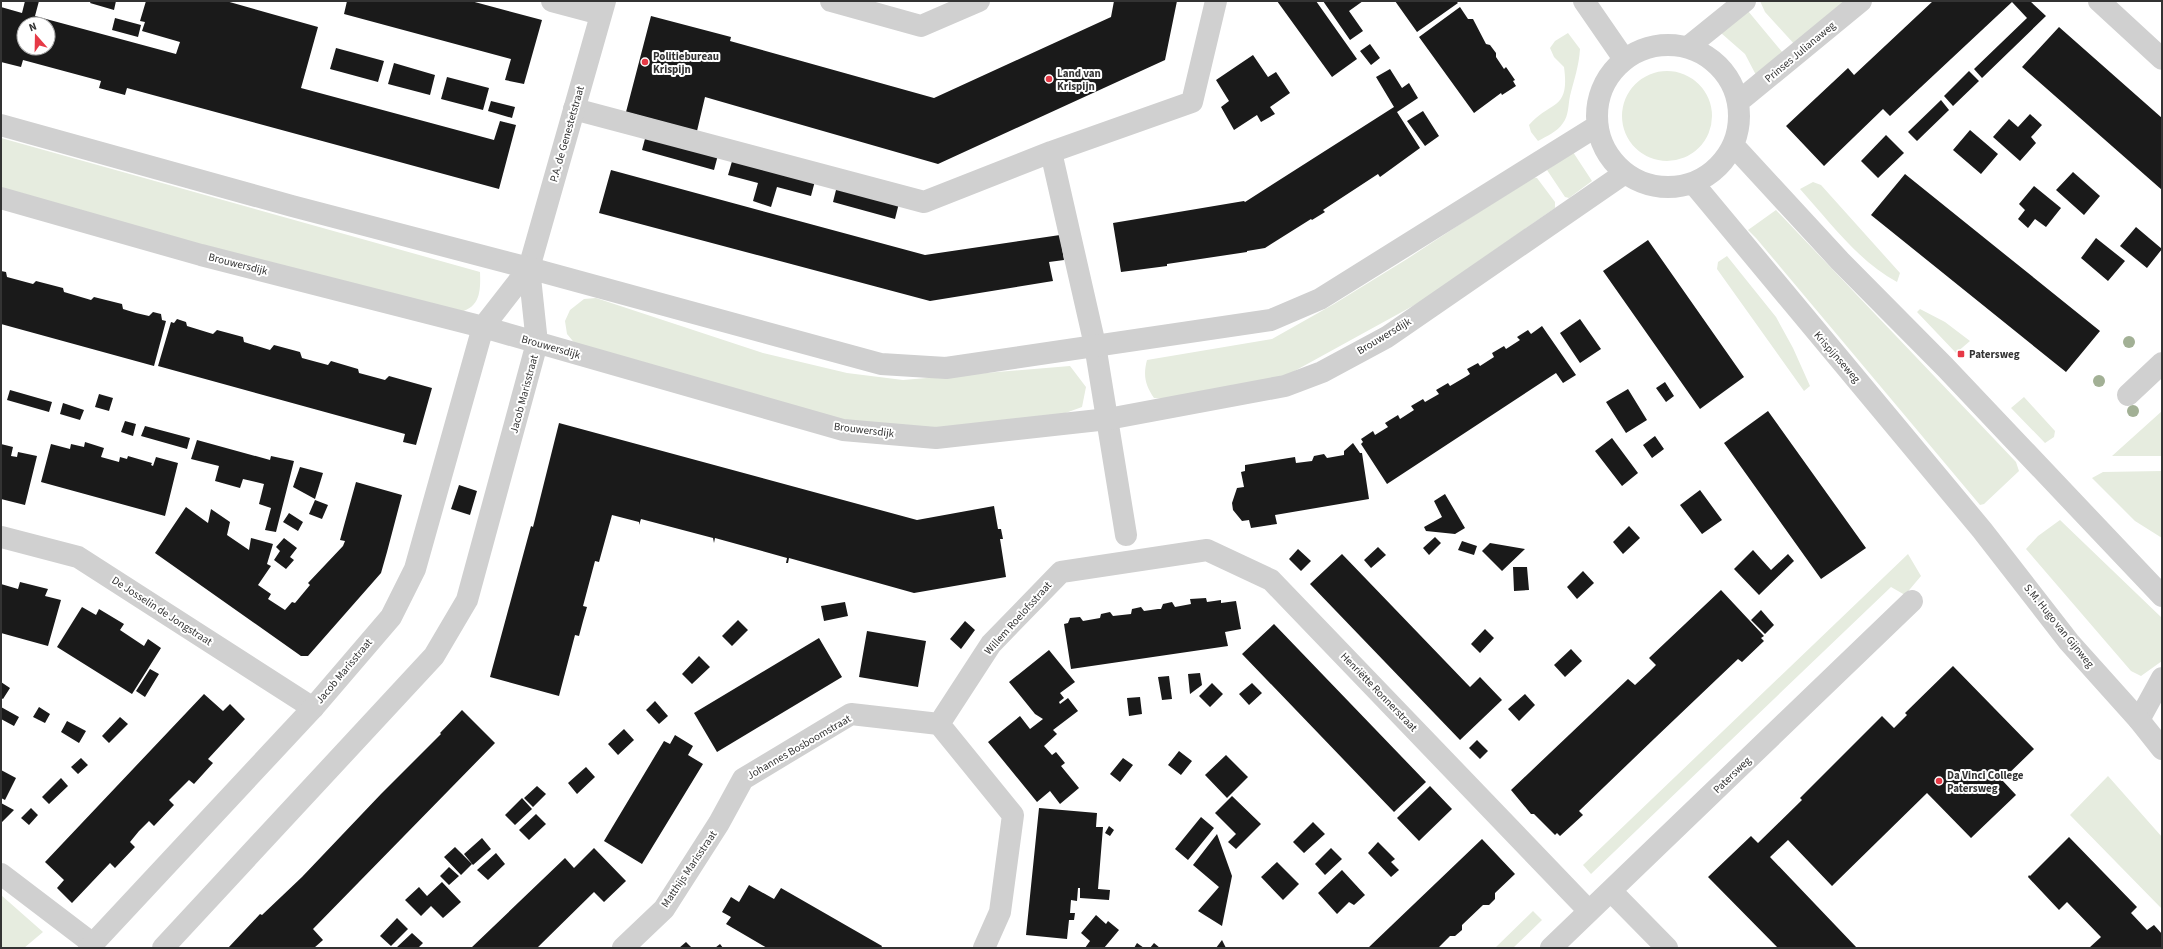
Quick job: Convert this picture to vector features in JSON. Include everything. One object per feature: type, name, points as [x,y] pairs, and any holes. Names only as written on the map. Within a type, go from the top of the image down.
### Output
[{"type":"street","points":[[552,1],[603,8]]},
{"type":"street","points":[[831,1],[921,26],[979,1]]},
{"type":"street","points":[[574,109],[924,202],[1051,152],[1192,102],[1216,1]]},
{"type":"street","points":[[1584,1],[1624,59]]},
{"type":"street","points":[[1688,47],[1745,1]]},
{"type":"street","name":"Prinses Julianaweg","points":[[1738,102],[1861,1]]},
{"type":"street","points":[[2100,1],[2162,59]]},
{"type":"street","name":"P.A. de Genestetstraat","points":[[528,268],[603,8]]},
{"type":"street","points":[[1662,44],[1688,47],[1700,52],[1721,67],[1735,90],[1738,102],[1739,124],[1733,145],[1726,158],[1717,168],[1693,183],[1679,186],[1650,185],[1625,173],[1606,152],[1597,126],[1597,113],[1602,89],[1615,68],[1624,59],[1636,52],[1662,44]]},
{"type":"street","points":[[1,125],[292,206],[528,268],[881,364],[946,368],[1271,320],[1320,299],[1536,162],[1597,126]]},
{"type":"street","points":[[1733,145],[1840,261],[1945,367],[2162,596]]},
{"type":"street","points":[[1051,152],[1095,345],[1126,535]]},
{"type":"street","name":"Brouwersdijk","points":[[1,198],[201,255],[483,327],[843,430],[936,438],[1108,419],[1285,386],[1322,372],[1387,337],[1625,173]]},
{"type":"street","name":"Krispijnseweg","points":[[1693,183],[1982,530]]},
{"type":"street","points":[[483,327],[528,268]]},
{"type":"street","points":[[528,268],[537,343]]},
{"type":"street","name":"Jacob Marisstraat","points":[[91,946],[313,708],[391,617],[416,569],[483,327]]},
{"type":"street","name":"Jacob Marisstraat","points":[[163,948],[434,656],[467,600],[537,343]]},
{"type":"street","points":[[2128,395],[2162,363]]},
{"type":"street","name":"S.M. Hugo van Gijnweg","points":[[1982,530],[2069,642],[2139,720],[2162,749]]},
{"type":"street","name":"De Josselin de Jongstraat","points":[[1,537],[78,557],[313,708]]},
{"type":"street","name":"Henriëtte Ronnerstraat","points":[[1130,561],[1207,550],[1271,580],[1589,911]]},
{"type":"street","name":"Willem Roelofsstraat","points":[[938,724],[991,644],[1061,572],[1130,561]]},
{"type":"street","name":"Patersweg","points":[[1551,948],[1912,601]]},
{"type":"street","points":[[2139,720],[2162,678]]},
{"type":"street","name":"Johannes Bosboomstraat","points":[[719,823],[743,779],[851,714],[938,724]]},
{"type":"street","points":[[938,724],[1012,815],[1000,912],[984,948]]},
{"type":"street","name":"Matthijs Marisstraat","points":[[623,948],[664,909],[719,823]]},
{"type":"street","points":[[1,874],[91,946]]},
{"type":"street","points":[[1611,891],[1667,948]]},
{"type":"shaded area","points":[[1760,1],[1845,1],[1796,46],[1765,12]]},
{"type":"shaded area","points":[[1748,11],[1783,53],[1756,75],[1745,54],[1721,33]]},
{"type":"shaded area","points":[[1568,33],[1580,49],[1567,113],[1565,120],[1558,129],[1552,134],[1538,141],[1531,132],[1529,125],[1537,117],[1557,103],[1564,91],[1564,67],[1554,57],[1550,48],[1555,41]]},
{"type":"shaded area","points":[[1667,71],[1684,75],[1699,84],[1708,99],[1712,116],[1708,133],[1699,148],[1684,157],[1667,161],[1650,157],[1635,148],[1626,133],[1622,116],[1626,99],[1635,84],[1650,75]]},
{"type":"shaded area","points":[[1,138],[480,272],[479,295],[473,305],[468,309],[461,312],[452,313],[1,190]]},
{"type":"shaded area","points":[[1573,152],[1592,181],[1569,198],[1565,197],[1547,170]]},
{"type":"shaded area","points":[[1532,177],[1537,178],[1555,202],[1555,208],[1420,302],[1280,379],[1169,399],[1154,398],[1151,393],[1145,375],[1147,360],[1272,339],[1334,304],[1407,259]]},
{"type":"shaded area","points":[[1813,182],[1821,185],[1900,273],[1897,282],[1857,252],[1800,189]]},
{"type":"shaded area","points":[[1776,210],[2016,462],[2019,471],[1984,504],[1980,505],[1748,230]]},
{"type":"shaded area","points":[[1727,256],[1776,317],[1793,348],[1810,386],[1804,391],[1717,269],[1718,262]]},
{"type":"shaded area","points":[[596,298],[763,353],[847,373],[903,380],[1070,366],[1086,387],[1082,407],[1049,419],[934,429],[844,422],[577,346],[567,334],[565,321],[570,310],[584,299]]},
{"type":"shaded area","points":[[1920,309],[1945,322],[1970,341],[1956,353],[1917,312]]},
{"type":"shaded area","points":[[2024,397],[2055,431],[2054,437],[2045,443],[2011,408]]},
{"type":"shaded area","points":[[2162,411],[2162,456],[2112,456]]},
{"type":"shaded area","points":[[2162,471],[2162,538],[2135,521],[2092,478],[2103,472]]},
{"type":"shaded area","points":[[2060,520],[2162,618],[2162,661],[2141,676],[2131,671],[2026,549],[2038,536]]},
{"type":"shaded area","points":[[1908,554],[1921,576],[1905,595],[1891,587],[1591,874],[1583,865]]},
{"type":"shaded area","points":[[2108,776],[2162,837],[2162,909],[2070,815]]},
{"type":"shaded area","points":[[1,895],[43,932],[24,948],[1,948]]},
{"type":"shaded area","points":[[1533,911],[1542,920],[1513,948],[1495,948]]},
{"type":"building","points":[[25,1],[39,1],[35,16],[16,16],[16,56],[56,56],[56,22],[176,54],[180,42],[142,31],[145,22],[140,21],[146,1],[226,1],[318,27],[301,88],[494,140],[500,121],[516,125],[499,189],[127,88],[125,95],[99,88],[101,81],[23,60],[21,67],[1,62],[1,7],[22,13]]},
{"type":"building","points":[[91,1],[116,1],[114,10],[90,3]]},
{"type":"building","points":[[347,1],[471,1],[542,20],[524,84],[505,80],[511,59],[344,14]]},
{"type":"building","name":"Land van Krispijn","points":[[1114,1],[1177,1],[1165,60],[938,164],[705,97],[697,131],[626,112],[651,16],[731,37],[730,41],[934,98],[1111,17]]},
{"type":"building","points":[[1277,1],[1316,1],[1357,59],[1332,77]]},
{"type":"building","points":[[1323,1],[1363,1],[1349,11],[1363,31],[1350,40]]},
{"type":"building","points":[[1395,1],[1456,1],[1458,3],[1417,32]]},
{"type":"building","points":[[1933,1],[2030,1],[2046,16],[1982,78],[1974,69],[2027,18],[2012,2],[1890,116],[1883,109],[1824,166],[1786,126],[1848,68],[1854,75]]},
{"type":"building","points":[[1460,7],[1468,19],[1473,19],[1486,44],[1490,45],[1496,53],[1496,57],[1504,69],[1506,67],[1515,80],[1513,81],[1516,86],[1502,95],[1501,93],[1474,113],[1419,37]]},
{"type":"building","points":[[115,18],[141,25],[138,37],[112,30]]},
{"type":"building","points":[[2059,27],[2162,118],[2162,190],[2022,67]]},
{"type":"building","points":[[1370,44],[1380,58],[1371,65],[1360,51]]},
{"type":"building","points":[[336,48],[384,61],[378,82],[330,69]]},
{"type":"building","points":[[1253,55],[1268,77],[1276,72],[1290,93],[1270,107],[1275,114],[1261,122],[1257,115],[1234,130],[1221,107],[1229,101],[1216,80]]},
{"type":"building","points":[[394,63],[435,75],[430,95],[388,84]]},
{"type":"building","points":[[1390,69],[1402,88],[1409,83],[1418,98],[1397,112],[1420,148],[1380,177],[1378,174],[1323,210],[1325,212],[1312,220],[1311,219],[1265,248],[1167,264],[1167,266],[1121,272],[1113,223],[1245,202],[1394,107],[1376,77]]},
{"type":"building","points":[[1969,71],[1979,81],[1953,106],[1944,96]]},
{"type":"building","points":[[447,77],[489,88],[483,110],[441,99]]},
{"type":"building","points":[[1941,100],[1949,110],[1917,141],[1908,132]]},
{"type":"building","points":[[491,101],[515,107],[512,118],[488,111]]},
{"type":"building","points":[[1423,111],[1439,136],[1425,146],[1407,121]]},
{"type":"building","points":[[2030,114],[2042,125],[2031,137],[2036,143],[2020,161],[1993,137],[2009,119],[2018,127]]},
{"type":"building","points":[[1970,130],[1998,154],[1981,174],[1953,150]]},
{"type":"building","points":[[646,135],[718,155],[714,170],[642,150]]},
{"type":"building","points":[[1886,135],[1904,153],[1878,178],[1861,161]]},
{"type":"building","points":[[733,158],[815,181],[811,196],[777,187],[771,207],[753,201],[758,183],[728,175]]},
{"type":"building","points":[[611,170],[925,255],[1060,235],[1064,260],[1049,262],[1053,281],[930,301],[599,213]]},
{"type":"building","points":[[2073,172],[2100,196],[2084,215],[2056,190]]},
{"type":"building","points":[[1905,174],[2100,331],[2066,372],[1871,215]]},
{"type":"building","points":[[837,186],[899,203],[895,219],[833,202]]},
{"type":"building","points":[[2034,186],[2061,208],[2046,227],[2035,219],[2028,228],[2018,219],[2025,210],[2019,204]]},
{"type":"building","points":[[2136,227],[2162,249],[2147,268],[2120,246]]},
{"type":"building","points":[[2096,238],[2125,261],[2108,281],[2081,258]]},
{"type":"building","points":[[1648,240],[1744,377],[1700,409],[1603,271]]},
{"type":"building","points":[[1,271],[6,272],[7,277],[33,284],[36,281],[63,288],[64,292],[91,300],[94,297],[122,304],[123,309],[136,313],[149,316],[153,312],[161,314],[162,320],[166,321],[154,366],[1,324]]},
{"type":"building","points":[[177,319],[186,322],[187,326],[213,334],[217,330],[243,337],[244,342],[270,350],[274,345],[300,352],[302,358],[328,365],[331,361],[358,369],[359,373],[385,380],[389,376],[432,388],[416,445],[403,442],[405,434],[158,366],[171,322],[174,323]]},
{"type":"building","points":[[1580,319],[1601,349],[1580,363],[1560,333]]},
{"type":"building","points":[[1542,326],[1576,375],[1563,383],[1556,373],[1387,484],[1361,444],[1363,442],[1361,439],[1373,431],[1375,435],[1388,427],[1385,423],[1398,415],[1400,419],[1414,410],[1411,406],[1423,399],[1425,402],[1439,394],[1436,390],[1448,383],[1450,386],[1470,374],[1467,369],[1478,363],[1480,366],[1494,357],[1492,353],[1504,346],[1506,349],[1520,340],[1517,337],[1528,330],[1531,334]]},
{"type":"building","points":[[1665,382],[1674,396],[1666,402],[1656,388]]},
{"type":"building","points":[[1628,389],[1647,420],[1626,433],[1606,402]]},
{"type":"building","points":[[10,390],[52,402],[49,412],[7,400]]},
{"type":"building","points":[[99,394],[113,398],[109,411],[95,407]]},
{"type":"building","points":[[63,403],[84,410],[80,420],[60,414]]},
{"type":"building","points":[[1768,411],[1866,548],[1821,579],[1724,443]]},
{"type":"building","points":[[125,421],[136,424],[133,436],[121,432]]},
{"type":"building","points":[[559,423],[917,520],[994,506],[998,529],[1001,529],[1003,539],[1000,539],[1006,577],[914,593],[789,558],[788,563],[786,563],[787,558],[715,538],[714,543],[713,538],[641,519],[639,525],[639,522],[612,515],[599,562],[595,561],[583,606],[587,607],[579,636],[575,635],[559,696],[490,677],[531,526],[533,527]]},
{"type":"building","points":[[145,426],[190,438],[187,449],[141,436]]},
{"type":"building","points":[[1655,436],[1664,449],[1652,458],[1643,445]]},
{"type":"building","points":[[1612,438],[1638,473],[1622,486],[1595,451]]},
{"type":"building","points":[[197,440],[270,460],[271,456],[294,461],[276,532],[265,530],[271,508],[259,504],[264,484],[243,479],[240,488],[215,481],[219,466],[191,459]]},
{"type":"building","points":[[85,442],[104,448],[101,457],[119,462],[120,457],[127,459],[128,456],[152,463],[151,465],[153,466],[156,457],[178,463],[165,516],[41,482],[51,444],[70,449],[71,444],[84,447]]},
{"type":"building","points":[[1353,443],[1360,453],[1362,453],[1369,499],[1275,515],[1277,524],[1251,528],[1249,520],[1242,521],[1233,510],[1232,503],[1237,488],[1244,487],[1241,472],[1245,471],[1245,465],[1295,457],[1296,463],[1312,461],[1314,456],[1324,454],[1327,458],[1344,455],[1344,451]]},
{"type":"building","points":[[1,444],[13,447],[11,456],[17,457],[18,452],[37,456],[25,505],[1,499]]},
{"type":"building","points":[[300,467],[323,473],[315,499],[293,487]]},
{"type":"building","points":[[356,482],[402,495],[387,552],[381,573],[308,656],[301,656],[155,553],[186,507],[208,523],[211,509],[230,522],[227,535],[249,550],[251,538],[273,544],[267,564],[271,566],[258,585],[271,594],[268,599],[285,610],[292,602],[295,603],[310,585],[308,583],[343,546],[345,541],[340,540]]},
{"type":"building","points":[[459,485],[477,491],[470,515],[451,509]]},
{"type":"building","points":[[1700,490],[1722,520],[1702,534],[1680,505]]},
{"type":"building","points":[[1445,494],[1465,528],[1455,534],[1426,531],[1424,527],[1442,517],[1434,501]]},
{"type":"building","points":[[315,500],[328,505],[322,519],[309,514]]},
{"type":"building","points":[[289,513],[303,522],[298,531],[283,522]]},
{"type":"building","points":[[1629,526],[1640,538],[1623,554],[1613,542]]},
{"type":"building","points":[[1435,537],[1441,543],[1429,555],[1423,548]]},
{"type":"building","points":[[284,538],[297,548],[290,557],[294,560],[286,569],[274,560],[280,551],[276,547]]},
{"type":"building","points":[[1462,541],[1477,546],[1474,555],[1458,550]]},
{"type":"building","points":[[1490,543],[1525,549],[1502,571],[1482,551]]},
{"type":"building","points":[[1378,547],[1386,555],[1371,568],[1364,560]]},
{"type":"building","points":[[1298,549],[1311,561],[1301,571],[1289,559]]},
{"type":"building","points":[[1753,550],[1771,570],[1788,554],[1794,561],[1759,595],[1734,569]]},
{"type":"building","points":[[1342,554],[1470,687],[1480,677],[1502,700],[1460,740],[1310,584]]},
{"type":"building","points":[[1513,567],[1527,567],[1529,590],[1514,591]]},
{"type":"building","points":[[1583,571],[1594,583],[1577,599],[1567,587]]},
{"type":"building","points":[[20,582],[48,589],[45,596],[61,600],[48,646],[1,633],[1,584],[18,589]]},
{"type":"building","points":[[1721,590],[1764,636],[1761,638],[1764,641],[1742,662],[1738,659],[1579,811],[1583,815],[1560,836],[1557,833],[1555,835],[1534,814],[1531,814],[1511,790],[1628,679],[1635,685],[1649,672],[1656,665],[1649,658]]},
{"type":"building","points":[[1206,598],[1207,602],[1221,600],[1221,603],[1236,601],[1241,629],[1225,632],[1228,646],[1071,669],[1064,624],[1068,623],[1070,618],[1080,617],[1083,621],[1100,618],[1101,614],[1110,612],[1113,616],[1131,614],[1132,609],[1141,607],[1144,611],[1161,609],[1163,604],[1172,602],[1175,607],[1191,604],[1190,599]]},
{"type":"building","points":[[845,602],[848,616],[824,621],[821,606]]},
{"type":"building","points":[[82,607],[96,615],[99,609],[124,624],[120,630],[144,646],[148,639],[161,648],[132,694],[57,647]]},
{"type":"building","points":[[1761,610],[1774,625],[1765,634],[1751,620]]},
{"type":"building","points":[[738,620],[748,630],[732,646],[722,636]]},
{"type":"building","points":[[965,621],[975,630],[961,649],[950,639]]},
{"type":"building","points":[[1274,624],[1426,782],[1394,812],[1242,654]]},
{"type":"building","points":[[1485,629],[1494,638],[1480,653],[1471,644]]},
{"type":"building","points":[[867,631],[926,641],[918,687],[859,677]]},
{"type":"building","points":[[819,638],[842,677],[717,752],[694,713]]},
{"type":"building","points":[[1571,649],[1582,661],[1565,677],[1554,665]]},
{"type":"building","points":[[1049,650],[1075,682],[1060,693],[1064,698],[1059,702],[1060,704],[1068,698],[1078,711],[1053,730],[1057,734],[1044,746],[1052,755],[1056,752],[1065,763],[1061,766],[1079,788],[1060,804],[1050,791],[1037,802],[988,742],[1020,716],[1030,729],[1043,719],[1035,714],[1009,682]]},
{"type":"building","points":[[699,656],[710,667],[692,684],[682,674]]},
{"type":"building","points":[[1953,666],[2034,749],[2002,780],[2016,795],[1971,838],[1927,793],[1832,886],[1788,840],[1770,857],[1857,948],[1778,948],[1708,877],[1751,836],[1758,843],[1802,800],[1800,798],[1882,716],[1894,728],[1907,715],[1905,713]]},
{"type":"building","points":[[150,669],[159,674],[145,697],[136,691]]},
{"type":"building","points":[[1200,673],[1202,685],[1190,694],[1188,674]]},
{"type":"building","points":[[1169,676],[1172,699],[1162,700],[1158,677]]},
{"type":"building","points":[[1,682],[10,688],[3,699],[1,698]]},
{"type":"building","points":[[1212,683],[1223,694],[1210,707],[1199,696]]},
{"type":"building","points":[[1252,683],[1262,693],[1249,705],[1239,694]]},
{"type":"building","points":[[204,694],[223,711],[230,704],[245,719],[208,759],[213,763],[194,784],[189,780],[169,800],[174,805],[154,826],[149,821],[139,831],[130,842],[135,847],[115,868],[110,863],[72,903],[57,888],[64,880],[45,862]]},
{"type":"building","points":[[1525,694],[1535,705],[1519,721],[1508,709]]},
{"type":"building","points":[[1140,697],[1142,714],[1129,716],[1127,698]]},
{"type":"building","points":[[655,701],[668,716],[659,724],[646,710]]},
{"type":"building","points":[[1,707],[19,717],[14,726],[1,719]]},
{"type":"building","points":[[39,707],[50,714],[45,723],[33,717]]},
{"type":"building","points":[[462,710],[495,743],[313,929],[323,940],[314,948],[228,948],[260,914],[262,915],[302,877],[381,794],[441,734],[440,733]]},
{"type":"building","points":[[120,717],[128,724],[109,743],[102,736]]},
{"type":"building","points":[[67,721],[86,731],[79,743],[61,732]]},
{"type":"building","points":[[624,729],[634,740],[618,755],[608,744]]},
{"type":"building","points":[[675,735],[693,746],[688,755],[703,764],[642,864],[604,841],[664,741],[670,744]]},
{"type":"building","points":[[1477,740],[1488,751],[1480,759],[1469,748]]},
{"type":"building","points":[[1179,751],[1192,761],[1181,775],[1168,765]]},
{"type":"building","points":[[1226,755],[1248,777],[1227,798],[1205,775]]},
{"type":"building","points":[[81,758],[88,765],[78,774],[71,767]]},
{"type":"building","points":[[1123,758],[1133,765],[1120,782],[1110,774]]},
{"type":"building","points":[[586,767],[595,777],[577,794],[568,783]]},
{"type":"building","points":[[1,770],[16,778],[5,800],[1,798]]},
{"type":"building","points":[[61,778],[68,786],[49,804],[42,797]]},
{"type":"building","points":[[537,786],[546,794],[533,807],[524,798]]},
{"type":"building","points":[[1430,786],[1452,809],[1419,841],[1397,818]]},
{"type":"building","points":[[1232,796],[1261,824],[1236,849],[1228,842],[1236,834],[1215,813]]},
{"type":"building","points":[[522,798],[532,809],[515,825],[505,815]]},
{"type":"building","points":[[1,803],[14,810],[1,823]]},
{"type":"building","points":[[31,808],[38,815],[29,825],[21,818]]},
{"type":"building","points":[[1039,808],[1097,813],[1096,827],[1103,827],[1098,889],[1110,890],[1109,900],[1080,898],[1080,888],[1078,888],[1077,901],[1071,900],[1070,913],[1075,913],[1074,920],[1069,920],[1067,939],[1026,935]]},
{"type":"building","points":[[536,814],[546,824],[529,840],[519,830]]},
{"type":"building","points":[[1201,817],[1214,828],[1188,860],[1175,849]]},
{"type":"building","points":[[1313,822],[1325,834],[1304,853],[1293,842]]},
{"type":"building","points":[[1109,826],[1114,830],[1110,836],[1105,833]]},
{"type":"building","points":[[1217,834],[1232,876],[1222,926],[1198,911],[1219,887],[1193,865]]},
{"type":"building","points":[[2069,837],[2137,907],[2131,913],[2147,930],[2154,925],[2162,934],[2162,948],[2089,948],[2101,937],[2067,902],[2059,910],[2028,877]]},
{"type":"building","points":[[482,838],[491,849],[473,865],[464,854]]},
{"type":"building","points":[[1482,839],[1515,874],[1495,893],[1495,899],[1489,905],[1483,905],[1462,925],[1462,930],[1455,936],[1450,936],[1438,948],[1368,948]]},
{"type":"building","points":[[1378,842],[1395,859],[1391,862],[1399,870],[1391,877],[1368,853]]},
{"type":"building","points":[[455,847],[472,864],[461,875],[444,857]]},
{"type":"building","points":[[594,848],[626,881],[604,902],[594,892],[537,948],[471,948],[565,858],[574,868]]},
{"type":"building","points":[[1331,848],[1342,859],[1325,875],[1315,864]]},
{"type":"building","points":[[496,853],[505,864],[488,880],[477,870]]},
{"type":"building","points":[[1277,862],[1299,884],[1283,900],[1261,877]]},
{"type":"building","points":[[449,867],[459,876],[449,885],[440,876]]},
{"type":"building","points":[[1342,870],[1365,895],[1354,905],[1349,902],[1337,914],[1318,893]]},
{"type":"building","points":[[442,882],[461,902],[443,918],[431,906],[421,916],[405,900],[419,887],[427,896]]},
{"type":"building","points":[[749,885],[774,899],[781,888],[882,946],[881,948],[767,948],[726,924],[731,917],[722,912],[731,897],[739,902]]},
{"type":"building","points":[[1096,915],[1106,924],[1108,921],[1119,930],[1104,948],[1085,948],[1090,941],[1081,933]]},
{"type":"building","points":[[397,918],[408,929],[391,946],[380,936]]},
{"type":"building","points":[[412,933],[423,943],[418,948],[396,948]]},
{"type":"building","points":[[1222,940],[1226,948],[1216,948]]},
{"type":"building","points":[[686,942],[692,948],[679,948]]},
{"type":"building","points":[[1137,943],[1144,948],[1134,948]]},
{"type":"building","points":[[1154,943],[1160,948],[1150,948]]},
{"type":"building","points":[[720,944],[723,948],[715,948]]},
{"type":"place","name":"Politiebureau Krispijn","points":[[645,62]]},
{"type":"place","name":"Land van Krispijn","points":[[1049,79]]},
{"type":"place","name":"Patersweg","points":[[1961,354]]},
{"type":"place","name":"Da Vinci College Patersweg","points":[[1939,781]]}]
